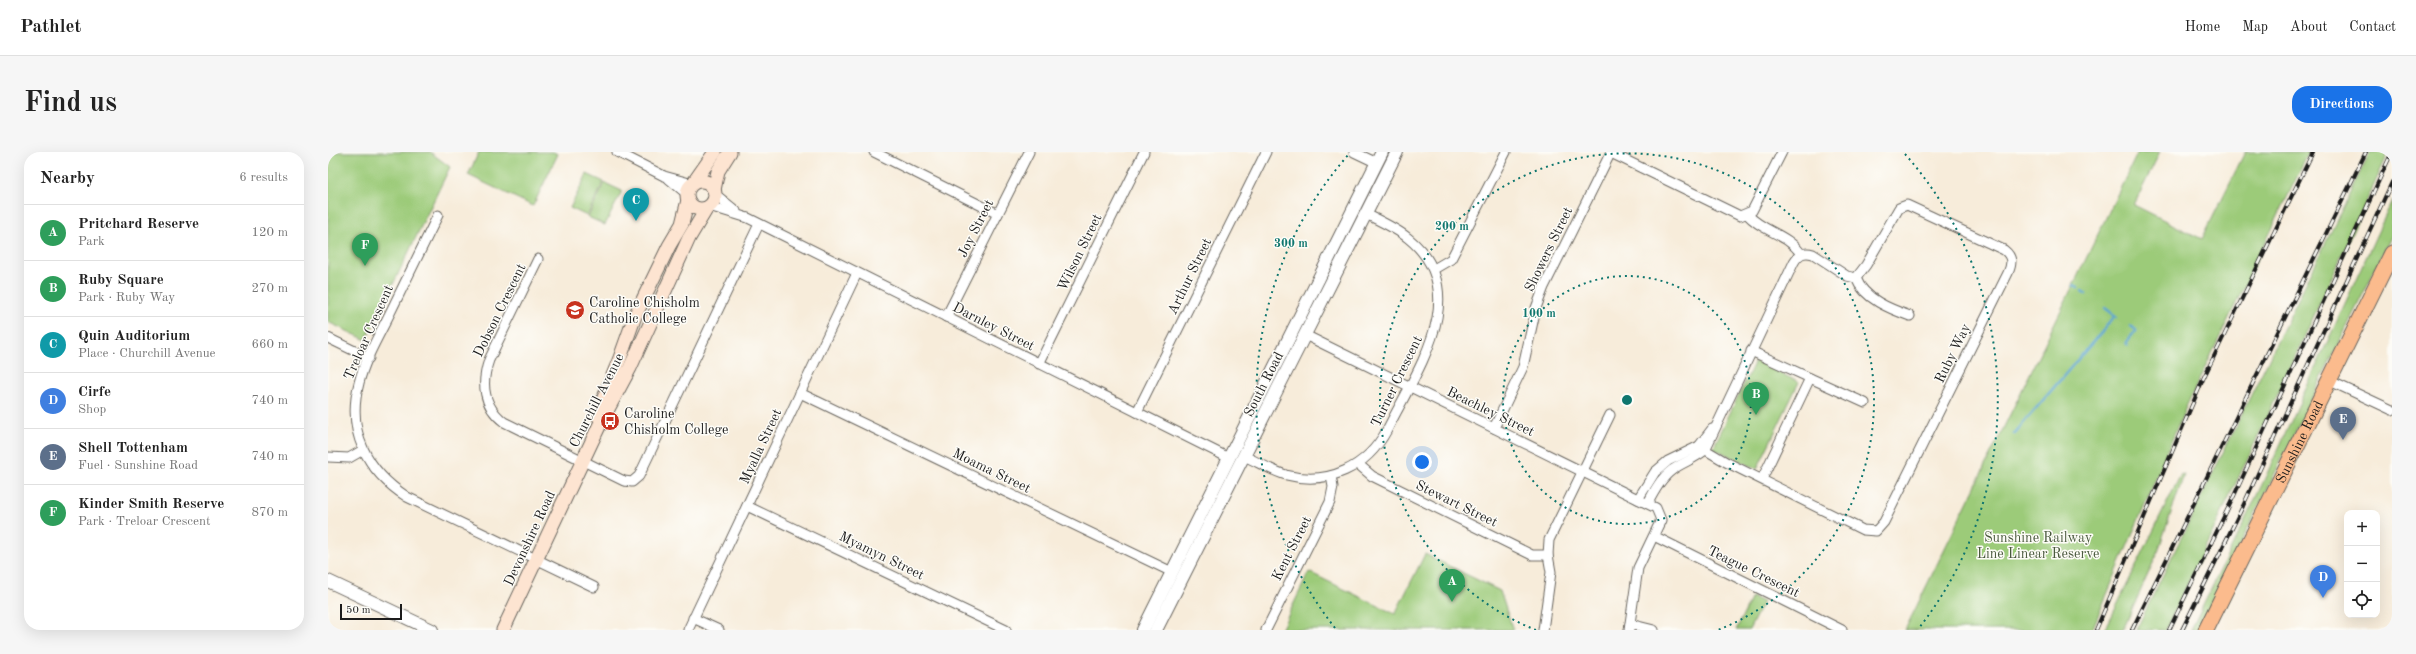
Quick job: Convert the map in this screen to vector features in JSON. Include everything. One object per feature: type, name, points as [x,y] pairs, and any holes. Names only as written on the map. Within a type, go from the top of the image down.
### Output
[{"type":"main road","name":"Churchill Avenue","points":[[583,460],[592,426],[620,358],[635,316],[669,246],[682,224],[690,190],[715,152]]},
{"type":"main road","points":[[715,192],[718,172],[730,152]]},
{"type":"main road","points":[[708,207],[694,207],[690,190],[708,183],[715,192]]},
{"type":"main road","name":"Churchill Avenue","points":[[583,460],[630,368],[689,238],[708,207],[715,192]]},
{"type":"main road","name":"Sunshine Road","points":[[2206,630],[2392,253]]},
{"type":"main road","name":"Devonshire Road","points":[[503,630],[583,460]]},
{"type":"street","points":[[617,152],[690,190]]},
{"type":"street","points":[[874,152],[998,214]]},
{"type":"street","name":"Joy Street","points":[[946,317],[1028,152]]},
{"type":"street","name":"Wilson Street","points":[[1039,364],[1144,152]]},
{"type":"street","name":"Arthur Street","points":[[1137,412],[1266,152]]},
{"type":"street","points":[[1354,152],[1389,169]]},
{"type":"street","name":"South Road","points":[[1156,630],[1244,456],[1382,152]]},
{"type":"street","name":"South Road","points":[[1143,630],[1229,458],[1366,214],[1397,152]]},
{"type":"street","points":[[1434,269],[1452,259],[1506,152]]},
{"type":"street","points":[[1611,152],[1735,214],[1748,215],[1761,227],[1793,242],[1801,254]]},
{"type":"street","name":"Showers Street","points":[[1494,428],[1523,367],[1536,308],[1544,287],[1611,152]]},
{"type":"street","points":[[1748,215],[1756,206],[1782,152]]},
{"type":"street","name":"Darnley Street","points":[[715,192],[724,203],[759,224],[1229,458]]},
{"type":"street","name":"Ruby Way","points":[[1702,448],[1863,530],[1870,532],[1881,528],[2011,262],[2009,255],[2004,250],[1907,205],[1899,208],[1870,259],[1856,278]]},
{"type":"street","name":"Darnley Street","points":[[708,207],[748,218]]},
{"type":"street","name":"Turner Crescent","points":[[1244,456],[1272,469],[1294,476],[1317,478],[1331,476],[1358,464],[1381,440],[1409,386],[1437,325],[1440,300],[1434,269],[1417,245],[1408,237],[1366,214]]},
{"type":"street","name":"Treloar Crescent","points":[[438,215],[369,358],[359,382],[355,406],[357,428],[363,450],[373,469],[388,485],[407,497],[594,586]]},
{"type":"street","name":"Dobson Crescent","points":[[538,259],[489,360],[484,378],[484,389],[493,412],[504,422],[624,480],[632,482],[638,479],[759,224]]},
{"type":"street","points":[[1638,499],[1655,472],[1670,465],[1698,457],[1720,418],[1794,262],[1801,254],[1807,252],[1813,254],[1847,276],[1856,278],[1860,287],[1868,295],[1892,309],[1910,316]]},
{"type":"street","name":"Myalla Street","points":[[688,630],[857,273]]},
{"type":"street","name":"Beachley Street","points":[[1299,333],[1648,503],[1656,508],[1661,517],[1654,536]]},
{"type":"street","points":[[328,338],[369,358]]},
{"type":"street","points":[[1751,351],[1865,403]]},
{"type":"street","points":[[1762,479],[1810,378]]},
{"type":"street","points":[[2330,381],[2392,410]]},
{"type":"street","name":"Moama Street","points":[[800,393],[1172,572]]},
{"type":"street","points":[[1543,630],[1551,572],[1548,555],[1552,532],[1610,415]]},
{"type":"street","points":[[328,458],[349,458],[363,450]]},
{"type":"street","points":[[1229,458],[1244,456]]},
{"type":"street","name":"Stewart Street","points":[[1358,464],[1372,476],[1532,555],[1548,555]]},
{"type":"street","points":[[1648,503],[1670,465]]},
{"type":"street","name":"Kent Street","points":[[1266,630],[1330,502],[1333,487],[1331,476]]},
{"type":"street","name":"Myamyn Street","points":[[747,506],[1006,630]]},
{"type":"street","points":[[1654,536],[1638,568],[1629,627],[1654,630]]},
{"type":"street","name":"Teague Crescent","points":[[1654,536],[1842,630]]},
{"type":"street","points":[[328,581],[432,630]]},
{"type":"street","points":[[495,630],[511,613]]},
{"type":"street","points":[[694,618],[719,630]]},
{"type":"green space","points":[[328,152],[430,152],[450,167],[366,340],[328,322]]},
{"type":"green space","points":[[479,152],[553,152],[558,154],[533,206],[468,175]]},
{"type":"green space","name":"Sunshine Railway Line Linear Reserve","points":[[2138,152],[2160,152],[2134,205],[2202,239],[2245,152],[2309,152],[2186,407],[2092,630],[1905,630]]},
{"type":"green space","points":[[2370,152],[2389,152],[2307,332],[2194,571],[2165,630],[2136,630]]},
{"type":"green space","points":[[587,174],[604,182],[587,216],[570,208]]},
{"type":"green space","points":[[605,183],[622,191],[605,225],[588,217]]},
{"type":"green space","points":[[2392,201],[2392,235],[2198,630],[2191,630],[2259,491]]},
{"type":"green space","points":[[1755,361],[1799,382],[1757,469],[1713,448]]},
{"type":"green space","points":[[2181,474],[2184,475],[2157,554],[2123,630],[2105,630]]},
{"type":"green space","points":[[1425,554],[1500,591],[1513,630],[1281,630],[1309,572],[1395,614]]},
{"type":"green space","points":[[1752,597],[1763,602],[1749,630],[1736,630]]},
{"type":"waterway","points":[[2074,286],[2078,288]]},
{"type":"waterway","points":[[2082,291],[2086,294]]},
{"type":"waterway","points":[[2105,308],[2117,317]]},
{"type":"waterway","points":[[2014,434],[2115,316]]},
{"type":"waterway","points":[[2127,345],[2126,343],[2136,330],[2130,326]]},
{"type":"railway","points":[[2096,630],[2204,377],[2313,152]]},
{"type":"railway","points":[[2132,630],[2366,152]]},
{"type":"railway","points":[[2169,630],[2233,498],[2392,152]]},
{"type":"railway","points":[[2182,630],[2243,506],[2392,182]]},
{"type":"place","name":"Quin Auditorium","points":[[636,221]]},
{"type":"place","name":"Kinder Smith Reserve","points":[[365,266]]},
{"type":"place","name":"Caroline Chisholm Catholic College","points":[[575,310]]},
{"type":"place","name":"Ruby Square","points":[[1756,415]]},
{"type":"place","name":"Caroline Chisholm College","points":[[610,421]]},
{"type":"place","name":"Shell Tottenham","points":[[2343,440]]},
{"type":"place","name":"Cirfe","points":[[2323,598]]},
{"type":"place","name":"Pritchard Reserve","points":[[1452,602]]}]
